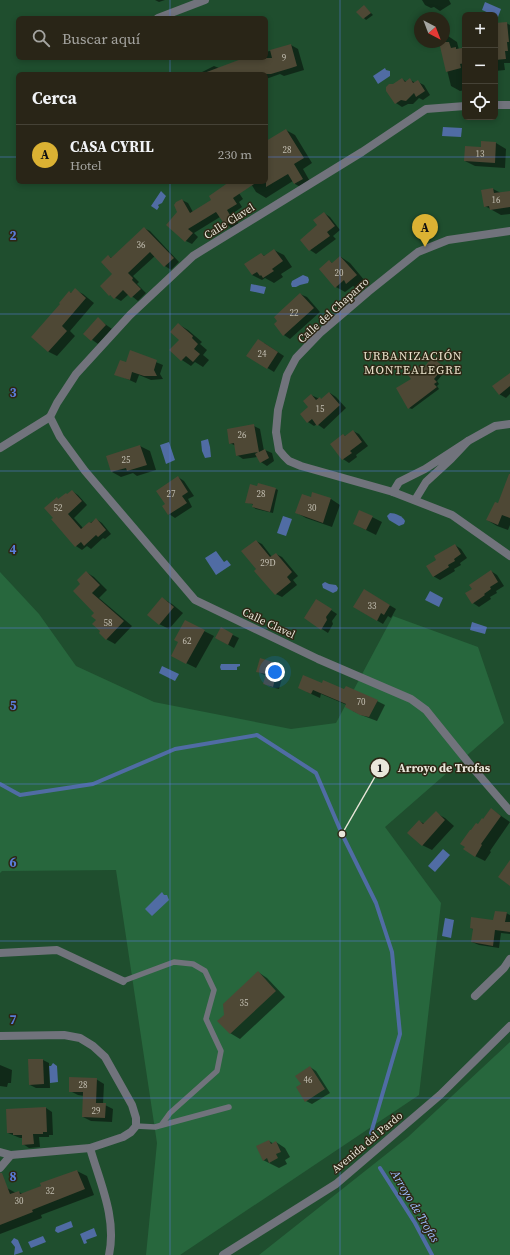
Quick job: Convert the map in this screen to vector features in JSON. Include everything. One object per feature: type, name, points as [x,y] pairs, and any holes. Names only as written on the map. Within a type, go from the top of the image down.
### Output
[{"type":"street","points":[[163,16],[205,0]]},
{"type":"street","points":[[498,105],[510,104]]},
{"type":"street","name":"Calle Clavel","points":[[462,106],[426,109],[362,152],[193,256],[130,315],[76,374],[57,403],[50,417],[60,437],[85,471],[195,600],[318,658],[411,699],[426,710],[510,811]]},
{"type":"street","name":"Calle del Chaparro","points":[[510,230],[448,240],[418,252],[320,333],[296,358],[287,375],[278,410],[276,432],[279,450],[289,461],[301,466],[393,492],[452,515],[510,556]]},
{"type":"street","points":[[0,448],[50,417]]},
{"type":"street","points":[[393,492],[399,482],[425,469],[468,441],[495,426],[510,424]]},
{"type":"street","points":[[415,500],[426,482],[468,441]]},
{"type":"street","points":[[0,953],[57,950],[123,981]]},
{"type":"street","points":[[475,996],[504,968],[510,960]]},
{"type":"street","name":"Avenida del Pardo","points":[[223,1255],[336,1184],[440,1095],[510,1026]]},
{"type":"street","points":[[0,1036],[64,1035],[80,1038],[93,1046],[105,1057],[132,1105],[136,1118],[136,1126],[131,1132],[123,1137],[90,1148],[11,1155],[0,1152]]},
{"type":"street","points":[[90,1148],[110,1214],[112,1244],[109,1255]]},
{"type":"street","points":[[0,1168],[11,1155]]},
{"type":"lane","points":[[123,981],[174,962],[193,964],[204,971],[214,990],[206,1019],[221,1051],[217,1071],[170,1113],[162,1124]]},
{"type":"lane","points":[[136,1126],[155,1127],[229,1107]]},
{"type":"green space","points":[[0,0],[510,0],[510,1255],[0,1255]]},
{"type":"green space","points":[[0,572],[39,614],[76,666],[154,702],[291,729],[336,723],[393,616],[478,647],[504,723],[385,827],[441,903],[419,1095],[180,1255],[146,1255],[157,1143],[116,870],[2,871],[0,873]]},
{"type":"green space","points":[[510,1042],[510,1255],[259,1255],[408,1137]]},
{"type":"water","points":[[485,2],[501,9],[498,17],[498,12],[487,12],[482,10]]},
{"type":"water","points":[[385,68],[386,70],[390,71],[390,76],[378,84],[373,76]]},
{"type":"water","points":[[443,127],[462,128],[461,137],[442,136]]},
{"type":"water","points":[[161,191],[166,196],[162,203],[158,205],[159,207],[157,210],[151,206]]},
{"type":"water","points":[[303,275],[308,277],[308,283],[292,287],[292,281]]},
{"type":"water","points":[[251,284],[266,287],[264,294],[250,291]]},
{"type":"water","points":[[208,439],[211,457],[205,458],[202,451],[201,441]]},
{"type":"water","points":[[169,442],[175,460],[166,464],[160,445]]},
{"type":"water","points":[[390,513],[401,516],[405,521],[404,524],[399,526],[389,520],[387,516]]},
{"type":"water","points":[[283,516],[292,519],[286,536],[277,533]]},
{"type":"water","points":[[216,551],[224,562],[227,560],[231,565],[216,575],[205,558]]},
{"type":"water","points":[[325,582],[336,585],[338,588],[337,591],[333,593],[323,588],[322,584]]},
{"type":"water","points":[[430,591],[443,598],[439,607],[425,600]]},
{"type":"water","points":[[472,622],[487,627],[485,634],[470,630]]},
{"type":"water","points":[[221,664],[240,664],[240,666],[237,667],[237,670],[221,670]]},
{"type":"water","points":[[162,666],[179,674],[175,681],[159,673]]},
{"type":"water","points":[[443,849],[450,855],[435,872],[428,866]]},
{"type":"water","points":[[162,892],[164,895],[167,895],[169,900],[152,916],[145,909]]},
{"type":"water","points":[[445,918],[454,920],[451,938],[442,936]]},
{"type":"water","points":[[53,1063],[57,1066],[58,1082],[50,1083],[49,1066]]},
{"type":"water","points":[[71,1221],[73,1227],[58,1233],[55,1231],[56,1227]]},
{"type":"water","points":[[94,1228],[97,1236],[86,1240],[87,1243],[84,1244],[80,1234]]},
{"type":"water","points":[[43,1236],[46,1242],[31,1248],[28,1242]]},
{"type":"water","points":[[14,1238],[18,1240],[23,1252],[14,1255],[15,1247],[11,1242]]},
{"type":"building","points":[[364,5],[371,13],[363,19],[356,12]]},
{"type":"building","points":[[507,22],[509,42],[507,42],[508,51],[505,51],[506,59],[498,60],[498,23]]},
{"type":"building","points":[[291,44],[297,66],[271,74],[268,74],[268,72],[207,72],[239,60],[268,60],[268,58],[272,58],[270,50]]},
{"type":"building","points":[[450,45],[451,48],[462,48],[461,68],[446,72],[440,48],[450,48]]},
{"type":"building","points":[[402,78],[405,82],[410,78],[413,83],[418,80],[425,91],[416,97],[414,93],[406,101],[401,100],[395,104],[386,91],[386,87]]},
{"type":"building","points":[[286,129],[304,158],[294,164],[303,179],[294,184],[288,174],[266,187],[266,184],[268,184],[268,140]]},
{"type":"building","points":[[481,141],[496,142],[495,163],[464,161],[465,146],[481,147]]},
{"type":"building","points":[[226,184],[254,184],[233,198],[237,204],[227,210],[233,220],[225,225],[216,212],[188,229],[193,233],[185,242],[166,225],[177,212],[174,205],[182,199],[190,213],[211,200],[209,196]]},
{"type":"building","points":[[493,188],[494,193],[510,191],[510,207],[490,210],[489,206],[484,207],[481,190]]},
{"type":"building","points":[[324,212],[335,226],[327,232],[330,236],[309,251],[300,240],[317,225],[313,220]]},
{"type":"building","points":[[144,227],[174,258],[164,267],[150,252],[128,273],[133,278],[132,280],[141,289],[131,298],[123,290],[114,299],[110,295],[109,296],[100,286],[112,274],[101,262],[108,255],[111,258]]},
{"type":"building","points":[[274,249],[283,261],[272,269],[274,271],[263,278],[257,272],[252,275],[244,264],[261,253],[264,256]]},
{"type":"building","points":[[340,256],[357,275],[346,284],[344,280],[335,288],[319,269],[329,260],[332,263]]},
{"type":"building","points":[[75,288],[86,298],[62,326],[67,331],[48,352],[31,337],[60,304],[59,303],[69,291],[71,293]]},
{"type":"building","points":[[300,293],[314,308],[283,336],[274,324],[277,321],[274,317]]},
{"type":"building","points":[[98,317],[106,325],[91,341],[83,334]]},
{"type":"building","points":[[178,323],[193,336],[192,338],[198,344],[194,349],[200,354],[193,362],[186,356],[181,361],[169,350],[179,340],[170,332]]},
{"type":"building","points":[[258,339],[278,352],[267,369],[246,356]]},
{"type":"building","points":[[130,350],[157,360],[154,370],[157,376],[144,376],[132,372],[130,380],[114,375],[120,360],[126,362]]},
{"type":"building","points":[[432,357],[444,367],[434,379],[437,382],[434,384],[437,387],[408,409],[396,388],[411,379],[407,374],[417,365],[422,370]]},
{"type":"building","points":[[510,373],[510,386],[499,395],[492,386]]},
{"type":"building","points":[[329,392],[340,405],[317,426],[312,419],[307,423],[300,414],[308,407],[303,401],[311,394],[316,400],[320,397],[321,399]]},
{"type":"building","points":[[254,424],[259,452],[265,449],[269,458],[260,463],[255,454],[258,452],[236,456],[234,443],[229,444],[227,429]]},
{"type":"building","points":[[353,430],[362,442],[350,451],[352,453],[342,460],[330,444],[343,434],[345,436]]},
{"type":"building","points":[[140,445],[147,465],[127,471],[126,468],[111,472],[106,456]]},
{"type":"building","points":[[509,474],[510,518],[502,515],[498,525],[486,520],[495,502],[498,503]]},
{"type":"building","points":[[178,476],[188,492],[182,496],[187,503],[168,515],[162,506],[165,504],[156,491]]},
{"type":"building","points":[[258,483],[276,488],[270,512],[252,507],[253,504],[245,503],[250,484],[257,486]]},
{"type":"building","points":[[72,490],[82,501],[68,514],[81,529],[96,518],[106,530],[98,537],[96,535],[84,546],[81,542],[75,547],[51,519],[53,518],[44,508],[57,497],[58,499]]},
{"type":"building","points":[[312,492],[331,498],[323,523],[295,513],[302,494],[311,497]]},
{"type":"building","points":[[359,510],[373,516],[366,530],[353,524]]},
{"type":"building","points":[[256,540],[270,557],[276,553],[292,572],[287,577],[291,582],[275,595],[254,571],[256,569],[241,551]]},
{"type":"building","points":[[455,544],[461,554],[454,559],[455,561],[448,565],[449,567],[433,577],[426,566],[436,560],[434,556]]},
{"type":"building","points":[[491,570],[498,582],[490,587],[491,589],[484,594],[485,595],[472,604],[465,593],[472,589],[469,585]]},
{"type":"building","points":[[86,571],[100,585],[92,593],[124,621],[106,640],[99,633],[100,631],[92,624],[96,620],[91,616],[94,613],[73,591],[80,584],[77,580]]},
{"type":"building","points":[[364,589],[390,605],[384,615],[381,613],[377,621],[353,607]]},
{"type":"building","points":[[162,597],[174,607],[159,625],[147,615]]},
{"type":"building","points":[[316,599],[332,609],[326,617],[327,620],[321,630],[304,618]]},
{"type":"building","points":[[185,620],[205,630],[186,664],[171,656],[178,642],[174,640]]},
{"type":"building","points":[[221,627],[233,634],[228,645],[215,638]]},
{"type":"building","points":[[260,658],[279,664],[273,687],[263,684],[266,674],[256,672]]},
{"type":"building","points":[[303,675],[322,683],[323,680],[344,689],[346,686],[378,700],[369,717],[360,715],[345,707],[346,704],[313,690],[311,694],[298,688]]},
{"type":"building","points":[[491,808],[501,816],[481,844],[482,845],[475,857],[463,849],[465,847],[460,844],[476,823],[478,824],[482,818],[483,819]]},
{"type":"building","points":[[436,811],[445,820],[422,846],[407,833],[419,820],[423,824]]},
{"type":"building","points":[[510,860],[510,886],[498,877]]},
{"type":"building","points":[[495,911],[507,912],[505,922],[510,922],[510,932],[495,930],[493,946],[471,942],[473,929],[470,928],[471,917],[493,920]]},
{"type":"building","points":[[258,971],[276,991],[230,1034],[217,1021],[224,1015],[223,1004]]},
{"type":"building","points":[[28,1059],[43,1059],[44,1084],[29,1085]]},
{"type":"building","points":[[310,1066],[325,1089],[305,1102],[296,1087],[301,1084],[295,1076]]},
{"type":"building","points":[[69,1077],[97,1078],[96,1103],[106,1103],[105,1118],[82,1117],[83,1092],[69,1092]]},
{"type":"building","points":[[46,1107],[47,1132],[43,1132],[43,1134],[33,1134],[34,1144],[22,1145],[22,1135],[7,1133],[6,1109]]},
{"type":"building","points":[[269,1140],[271,1144],[276,1141],[281,1152],[276,1154],[278,1158],[269,1163],[267,1158],[263,1161],[256,1146]]},
{"type":"building","points":[[77,1170],[85,1189],[32,1210],[33,1212],[0,1225],[0,1173],[2,1173],[10,1194],[19,1191],[20,1194],[41,1186],[40,1183]]},
{"type":"waterway","name":"Arroyo de Trofas","points":[[0,784],[20,795],[93,784],[175,749],[257,735],[316,773],[342,834],[376,903],[392,952],[400,1034],[371,1133]]},
{"type":"waterway","name":"Arroyo de Trofas","points":[[380,1168],[415,1223],[432,1255]]},
{"type":"place","name":"CASA CYRIL","points":[[425,247]]},
{"type":"place","name":"Arroyo de Trofas","points":[[342,834]]},
{"type":"district","name":"URBANIZACIÓN MONTEALEGRE","points":[[413,363]]}]
